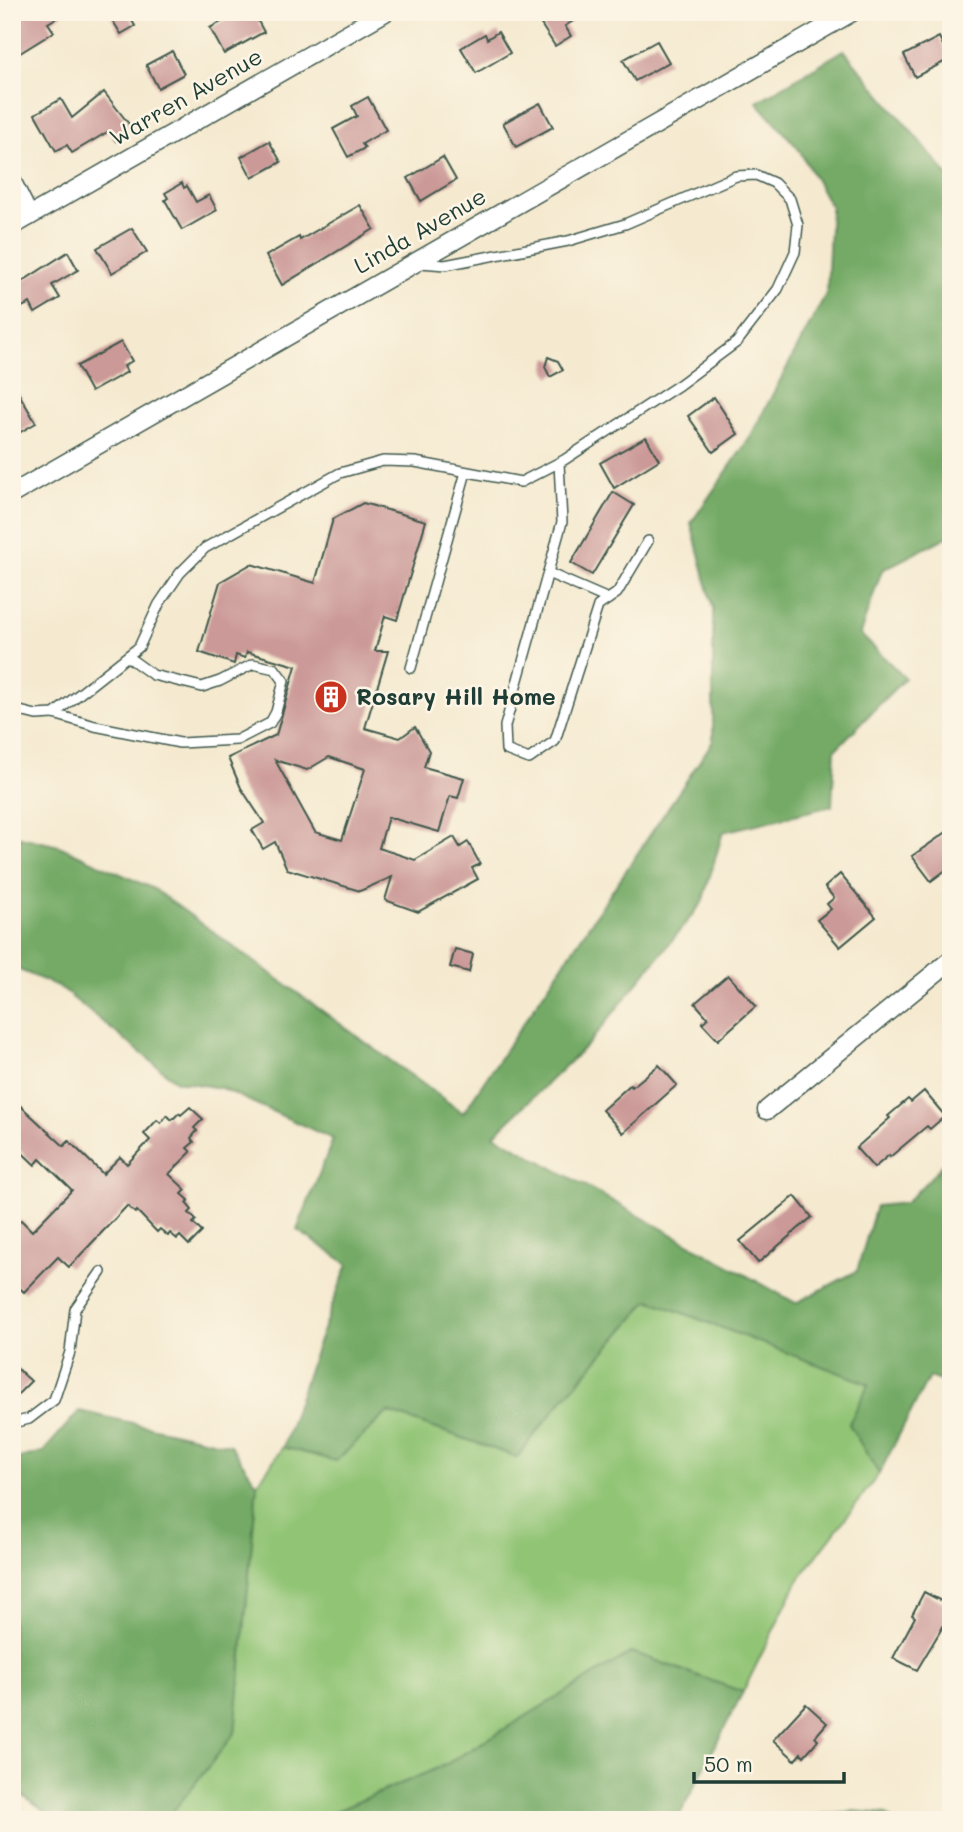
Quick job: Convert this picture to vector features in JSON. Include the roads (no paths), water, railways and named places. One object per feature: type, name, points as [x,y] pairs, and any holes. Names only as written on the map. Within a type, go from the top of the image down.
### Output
[{"type":"street","name":"Warren Avenue","points":[[12,226],[385,12]]},
{"type":"street","name":"Linda Avenue","points":[[12,494],[852,12]]},
{"type":"street","points":[[12,182],[29,216]]},
{"type":"street","points":[[767,1111],[951,960]]},
{"type":"lane","points":[[54,714],[139,647],[159,604],[180,573],[205,548],[340,473],[383,461],[415,462],[521,482],[559,463],[679,385],[737,342],[778,289],[795,252],[798,225],[790,199],[774,183],[756,175],[736,176],[625,224],[568,240],[445,265],[412,263]]},
{"type":"lane","points":[[559,463],[562,522],[505,726],[506,750],[529,759],[555,741],[598,606],[617,593],[648,541]]},
{"type":"lane","points":[[411,668],[466,472]]},
{"type":"lane","points":[[548,573],[608,599]]},
{"type":"lane","points":[[12,709],[36,715],[54,714],[95,726],[180,743],[237,740],[270,723],[276,712],[284,681],[275,668],[253,664],[202,687],[153,675],[128,657]]},
{"type":"lane","points":[[12,1423],[29,1419],[54,1400],[70,1352],[75,1310],[101,1272]]},
{"type":"place","name":"Rosary Hill Home","points":[[331,697]]}]
